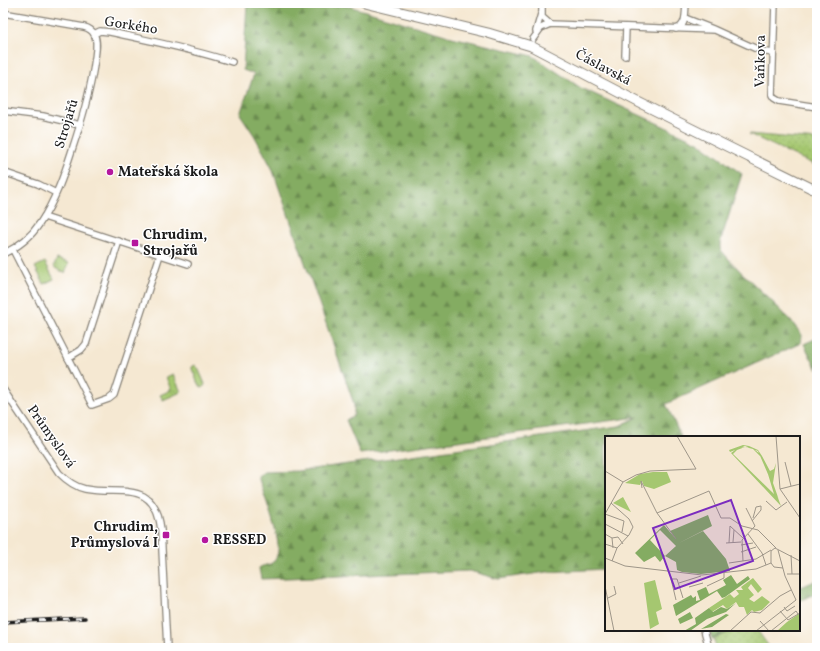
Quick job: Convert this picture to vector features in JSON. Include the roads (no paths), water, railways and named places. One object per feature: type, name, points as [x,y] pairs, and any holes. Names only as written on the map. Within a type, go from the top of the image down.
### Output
[{"type":"main road","name":"Čáslavská","points":[[364,3],[532,43],[640,103],[817,191]]},
{"type":"street","points":[[532,43],[541,14],[542,3]]},
{"type":"street","points":[[676,29],[681,27],[685,18],[686,3]]},
{"type":"street","name":"Vaňkova","points":[[775,3],[772,92],[774,98],[782,102],[817,107]]},
{"type":"street","name":"Gorkého","points":[[3,13],[81,26],[88,28],[94,34],[100,31],[110,32],[186,48],[232,62]]},
{"type":"street","points":[[541,14],[550,24]]},
{"type":"street","points":[[685,18],[761,51],[773,53]]},
{"type":"street","points":[[532,43],[541,28],[550,24],[715,30]]},
{"type":"street","points":[[625,56],[626,27]]},
{"type":"street","name":"Strojařů","points":[[3,254],[13,250],[35,231],[56,193],[80,125],[94,70],[96,46],[94,34]]},
{"type":"street","points":[[3,111],[43,116],[80,125]]},
{"type":"street","points":[[3,172],[38,184],[56,193]]},
{"type":"street","points":[[44,217],[188,264]]},
{"type":"street","points":[[68,358],[81,350],[86,344],[119,241]]},
{"type":"street","points":[[13,250],[92,405],[109,399],[114,395],[160,254]]},
{"type":"street","name":"Průmyslová","points":[[3,389],[59,474],[64,479],[75,486],[86,489],[136,493],[149,501],[156,510],[161,530],[167,648]]},
{"type":"street","points":[[704,631],[709,648]]},
{"type":"railway","points":[[3,622],[85,618]]},
{"type":"place","name":"Mateřská škola","points":[[110,172]]},
{"type":"place","name":"Chrudim, Strojařů","points":[[135,243]]},
{"type":"place","name":"Chrudim, Průmyslová I","points":[[166,535]]},
{"type":"place","name":"RESSED","points":[[205,540]]}]
